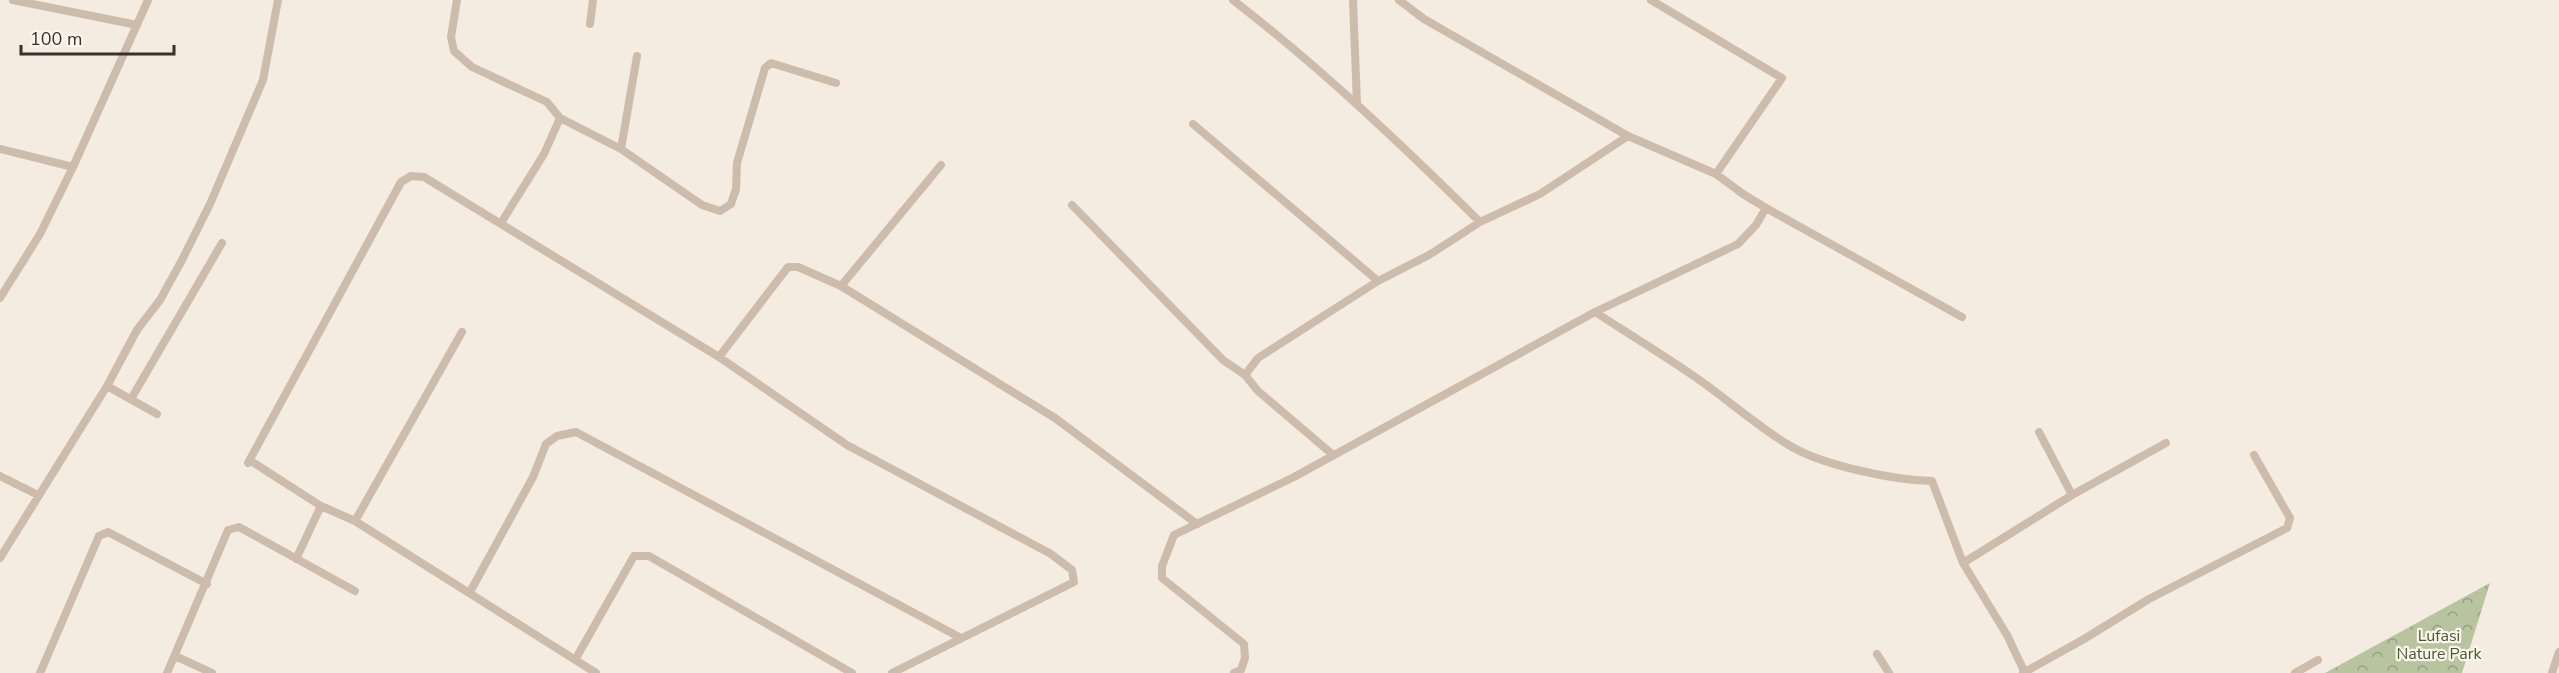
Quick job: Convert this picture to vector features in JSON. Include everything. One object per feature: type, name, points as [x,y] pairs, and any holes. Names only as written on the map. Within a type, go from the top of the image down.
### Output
[{"type":"street","points":[[13,0],[137,25]]},
{"type":"street","points":[[0,298],[40,234],[73,167],[148,0]]},
{"type":"street","points":[[0,558],[107,386],[137,330],[160,300],[210,204],[263,80],[278,0]]},
{"type":"street","points":[[457,0],[450,37],[454,51],[472,67],[546,102],[560,118],[621,149],[702,205],[720,211],[731,204],[736,189],[737,163],[765,68],[771,63],[836,83]]},
{"type":"street","points":[[590,24],[593,0]]},
{"type":"street","points":[[1233,0],[1278,34],[1396,139],[1480,222]]},
{"type":"street","points":[[1353,0],[1357,104]]},
{"type":"street","points":[[1399,0],[1424,19],[1628,136],[1716,174],[1766,208],[1962,316]]},
{"type":"street","points":[[1651,0],[1782,78],[1716,174]]},
{"type":"street","points":[[621,149],[637,56]]},
{"type":"street","points":[[501,224],[544,154],[560,118]]},
{"type":"street","points":[[1193,124],[1378,281]]},
{"type":"street","points":[[1245,375],[1258,358],[1378,281],[1429,255],[1480,222],[1540,194],[1628,136]]},
{"type":"street","points":[[0,149],[73,167]]},
{"type":"street","points":[[841,285],[941,165]]},
{"type":"street","points":[[596,673],[355,521],[321,506],[251,461],[248,463],[248,459],[401,182],[411,176],[424,177],[719,357],[847,445],[1051,554],[1072,570],[1074,582],[892,673]]},
{"type":"street","points":[[1072,205],[1222,360],[1245,375],[1258,391],[1332,454]]},
{"type":"street","points":[[1234,673],[1241,670],[1245,658],[1244,644],[1162,578],[1162,566],[1174,535],[1294,477],[1332,454],[1595,312],[1738,244],[1756,225],[1766,208]]},
{"type":"street","points":[[131,399],[222,243]]},
{"type":"street","points":[[719,357],[788,267],[798,267],[841,285],[1055,418],[1197,524]]},
{"type":"street","points":[[1595,312],[1696,378],[1788,445],[1866,472],[1907,480],[1932,481],[1963,563],[2007,635],[2024,673],[2149,599],[2287,528],[2290,519],[2254,455]]},
{"type":"street","points":[[355,521],[462,332]]},
{"type":"street","points":[[107,386],[157,414]]},
{"type":"street","points":[[470,592],[533,477],[546,444],[557,436],[576,432],[961,638]]},
{"type":"street","points":[[2039,432],[2072,495]]},
{"type":"street","points":[[1963,563],[2072,495],[2166,443]]},
{"type":"street","points":[[0,476],[38,495]]},
{"type":"street","points":[[296,559],[321,506]]},
{"type":"street","points":[[167,673],[207,584],[228,530],[239,527],[355,591]]},
{"type":"street","points":[[40,673],[99,536],[104,532],[108,532],[207,584]]},
{"type":"street","points":[[575,660],[634,556],[649,556],[852,673]]},
{"type":"street","points":[[2552,673],[2559,652]]},
{"type":"street","points":[[1877,654],[1889,673]]},
{"type":"street","points":[[175,656],[213,673]]},
{"type":"street","points":[[2295,673],[2318,660]]},
{"type":"green space","name":"Lufasi Nature Park","points":[[2490,583],[2462,673],[2325,673]]}]
